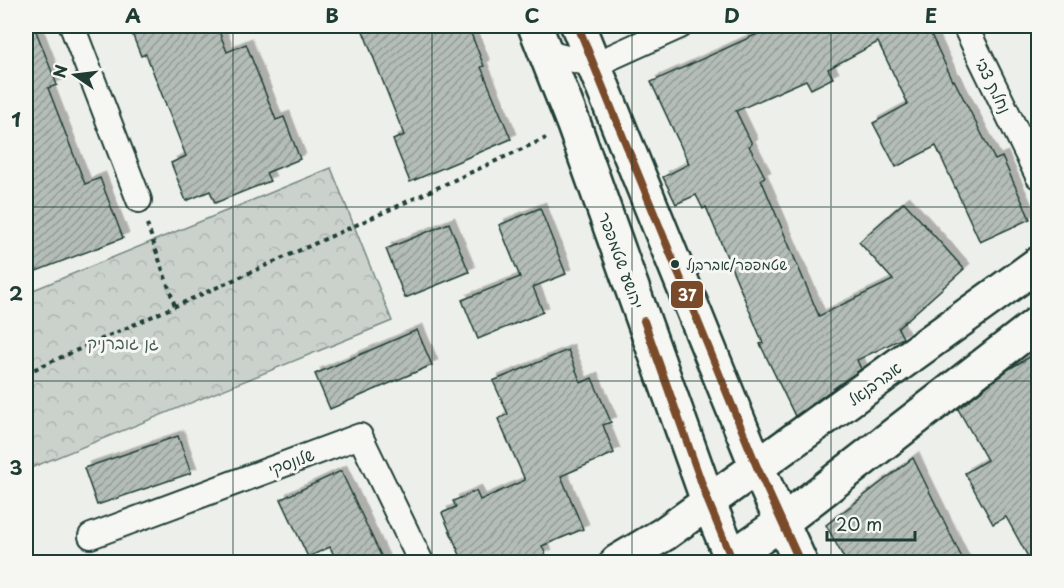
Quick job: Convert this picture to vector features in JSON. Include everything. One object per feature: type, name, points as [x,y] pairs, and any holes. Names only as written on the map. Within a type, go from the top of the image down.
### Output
[{"type":"street","points":[[72,26],[139,200]]},
{"type":"street","points":[[578,26],[757,467],[800,562]]},
{"type":"street","points":[[594,65],[681,26]]},
{"type":"street","name":"נחלת צבי","points":[[964,26],[1038,176]]},
{"type":"street","points":[[541,39],[594,65]]},
{"type":"street","name":"יהושע שטמפפר","points":[[541,39],[730,561]]},
{"type":"street","name":"אברבנאל","points":[[617,562],[663,534],[1038,264]]},
{"type":"street","points":[[730,561],[1038,323]]},
{"type":"street","name":"שלונסקי","points":[[91,536],[360,436],[421,562]]},
{"type":"path","points":[[26,373],[574,125]]},
{"type":"path","points":[[139,200],[175,306]]},
{"type":"green space","name":"גן גוברניק","points":[[331,168],[392,321],[26,470],[26,293]]},
{"type":"building","points":[[26,26],[34,26],[57,85],[48,88],[85,184],[100,178],[123,238],[26,275]]},
{"type":"building","points":[[129,26],[217,26],[227,52],[246,44],[276,120],[284,117],[300,159],[266,173],[270,181],[215,203],[210,191],[186,201],[171,163],[186,156],[146,54],[141,56]]},
{"type":"building","points":[[361,26],[468,26],[484,66],[481,67],[511,139],[410,182],[393,140],[404,135]]},
{"type":"building","points":[[775,26],[927,26],[995,160],[1002,157],[1030,219],[980,242],[936,146],[896,167],[873,123],[908,104],[878,42],[828,69],[833,78],[811,89],[806,80],[736,111],[752,144],[749,146],[765,177],[761,179],[819,316],[893,280],[859,242],[904,202],[964,269],[898,328],[903,338],[857,360],[861,369],[795,416],[760,344],[763,343],[706,207],[703,209],[696,195],[676,204],[663,177],[689,164],[651,82]]},
{"type":"building","points":[[540,208],[566,274],[533,287],[543,312],[478,339],[462,300],[520,277],[499,225]]},
{"type":"building","points":[[449,223],[469,272],[405,298],[386,249]]},
{"type":"building","points":[[417,330],[432,365],[330,409],[315,374]]},
{"type":"building","points":[[568,350],[581,383],[592,378],[611,422],[603,425],[614,453],[561,476],[583,529],[542,546],[546,555],[528,562],[463,562],[442,513],[456,507],[453,501],[476,491],[480,500],[525,480],[498,419],[508,414],[493,381]]},
{"type":"building","points":[[1038,352],[1038,562],[1031,562],[1006,517],[993,524],[965,473],[987,460],[958,409],[1009,369]]},
{"type":"building","points":[[178,436],[191,473],[97,505],[84,468]]},
{"type":"building","points":[[913,458],[964,562],[846,562],[826,525]]},
{"type":"building","points":[[341,471],[384,562],[337,562],[330,547],[308,557],[281,499]]},
{"type":"transit line","name":"37","points":[[578,26],[757,467],[800,562]]},
{"type":"transit line","name":"37","points":[[644,321],[708,501],[733,562]]},
{"type":"place","name":"שטמפפר/אברבנל","points":[[675,264]]}]
